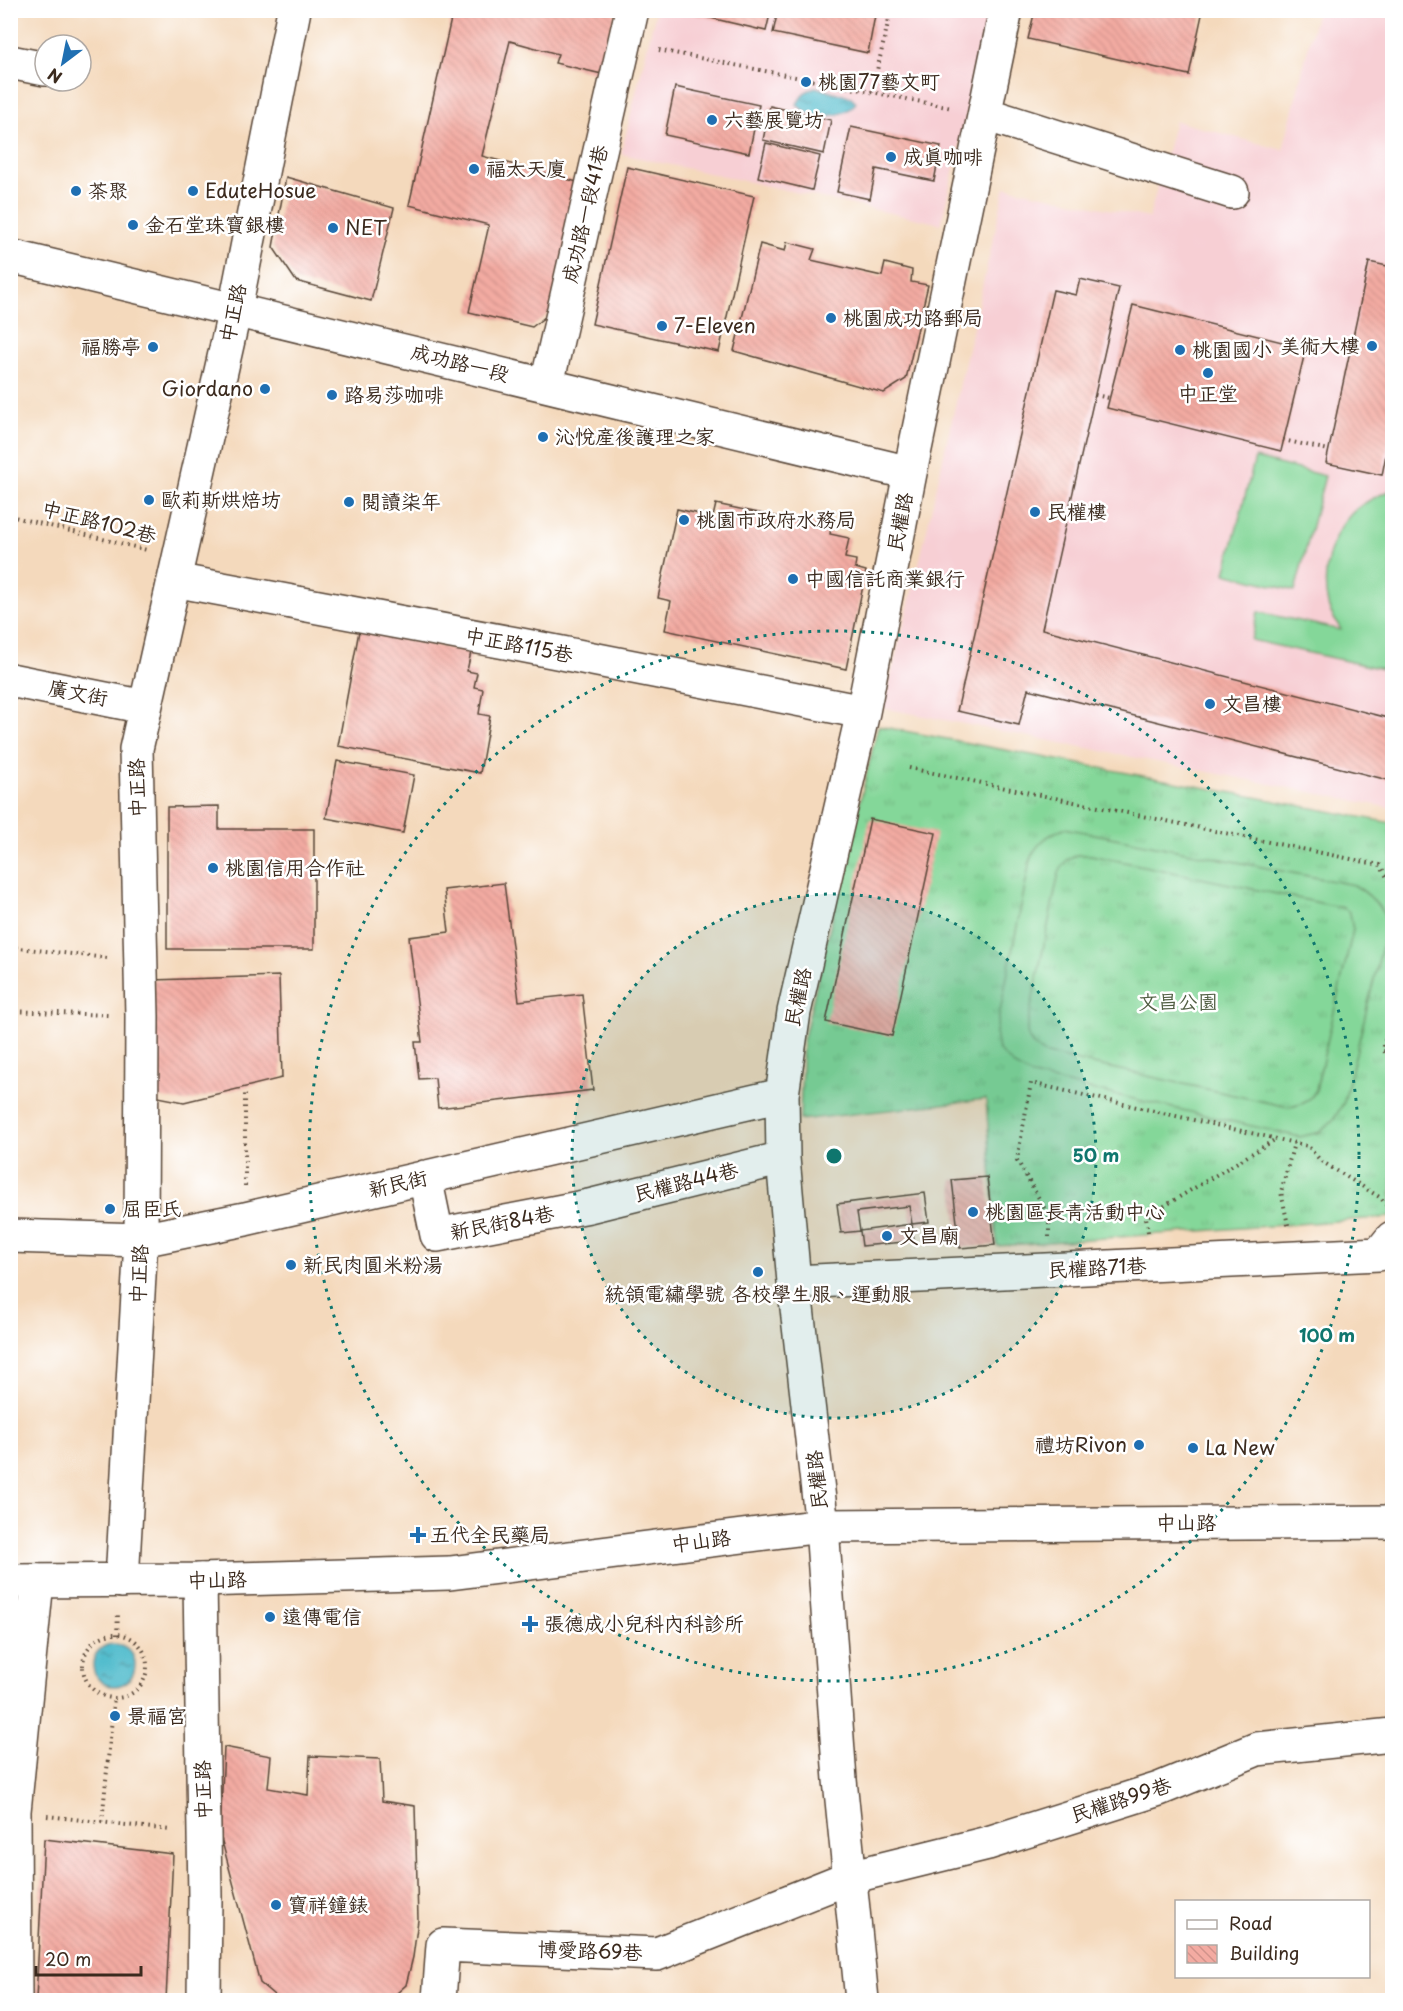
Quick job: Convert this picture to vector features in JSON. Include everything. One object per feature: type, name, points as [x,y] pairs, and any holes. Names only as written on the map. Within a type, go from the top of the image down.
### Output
[{"type":"street","name":"中正路","points":[[122,1581],[141,1239],[142,1016],[136,749],[235,309],[294,10]]},
{"type":"street","name":"成功路一段41巷","points":[[547,384],[632,10]]},
{"type":"street","name":"民權路","points":[[862,2001],[840,1780],[822,1527],[794,1282],[783,1158],[782,1095],[794,1012],[863,712],[1006,10]]},
{"type":"street","points":[[10,62],[33,67]]},
{"type":"street","points":[[985,114],[1232,192]]},
{"type":"street","name":"成功路一段","points":[[10,256],[910,473]]},
{"type":"street","name":"中正路115巷","points":[[177,569],[516,644],[863,712]]},
{"type":"street","name":"廣文街","points":[[10,680],[145,707]]},
{"type":"street","name":"新民街","points":[[10,1236],[141,1239],[245,1219],[782,1095]]},
{"type":"street","name":"民權路44巷","points":[[589,1206],[783,1158]]},
{"type":"street","name":"新民街84巷","points":[[425,1177],[437,1235],[589,1206]]},
{"type":"street","name":"民權路71巷","points":[[794,1282],[1379,1254],[1392,1238]]},
{"type":"street","name":"中山路","points":[[24,1581],[200,1581],[450,1572],[822,1527],[1392,1522]]},
{"type":"street","points":[[15,2001],[14,1811],[24,1581]]},
{"type":"street","name":"中正路","points":[[200,1581],[204,2001]]},
{"type":"street","name":"民權路99巷","points":[[850,1877],[988,1844],[1160,1789],[1257,1749],[1392,1735]]},
{"type":"street","name":"博愛路69巷","points":[[439,2001],[443,1946],[657,1954],[850,1877]]},
{"type":"path","points":[[872,92],[891,10]]},
{"type":"path","points":[[624,44],[985,114]]},
{"type":"path","points":[[1095,395],[1109,398]]},
{"type":"path","points":[[1283,440],[1329,450]]},
{"type":"path","name":"中正路102巷","points":[[10,516],[177,569]]},
{"type":"path","points":[[909,768],[1380,865],[1392,886]]},
{"type":"path","points":[[10,947],[141,962]]},
{"type":"path","points":[[1392,1004],[1383,1051],[1392,1053]]},
{"type":"path","points":[[10,1011],[142,1016]]},
{"type":"path","points":[[1049,1270],[1049,1216],[1017,1160],[1030,1083],[1308,1146],[1322,1161],[1381,1198],[1392,1212]]},
{"type":"path","points":[[245,1219],[246,1090]]},
{"type":"path","points":[[1153,1265],[1146,1217],[1276,1139]]},
{"type":"path","points":[[1294,1143],[1281,1192],[1296,1258]]},
{"type":"path","points":[[117,1634],[127,1636],[142,1649],[146,1660],[146,1671],[143,1681],[136,1690],[126,1696],[114,1697],[95,1691],[84,1675],[83,1664],[90,1646],[97,1639],[117,1634]]},
{"type":"path","points":[[102,1822],[114,1697]]},
{"type":"path","points":[[14,1811],[204,1834]]},
{"type":"shaded area","name":"桃園77藝文町","points":[[656,11],[991,11],[941,224],[621,154]]},
{"type":"shaded area","name":"桃園國小","points":[[1317,11],[1392,11],[1392,808],[883,708],[921,555],[1005,187],[1149,218],[1175,121],[1283,150]]},
{"type":"green space","points":[[1255,458],[1325,476],[1295,591],[1225,573]]},
{"type":"green space","points":[[1392,490],[1392,671],[1251,640],[1258,612],[1341,630],[1329,608],[1326,593],[1326,569],[1332,544],[1344,522],[1352,513]]},
{"type":"green space","name":"文昌公園","points":[[878,726],[1392,823],[1392,1217],[997,1246],[986,1099],[800,1120],[803,1042]]},
{"type":"green space","points":[[1064,828],[1354,885],[1374,901],[1388,922],[1344,1102],[1334,1119],[1320,1132],[1300,1137],[1033,1076],[1016,1067],[999,1051],[996,1032],[1031,856],[1041,842]],"holes":[[[1076,855],[1091,855],[1344,908],[1350,913],[1353,930],[1316,1090],[1308,1100],[1288,1107],[1043,1053],[1033,1045],[1029,1039],[1027,1027],[1059,872],[1067,860]]]},
{"type":"water","points":[[815,87],[851,97],[856,102],[845,112],[836,115],[810,113],[797,104],[804,93]]},
{"type":"water","points":[[114,1644],[129,1650],[135,1665],[129,1680],[114,1686],[99,1680],[93,1665],[99,1650]]},
{"type":"building","name":"福太天廈","points":[[453,10],[616,10],[602,74],[555,63],[558,54],[510,41],[482,156],[581,183],[550,313],[532,327],[469,312],[489,225],[409,205]]},
{"type":"building","points":[[677,10],[771,10],[766,31]]},
{"type":"building","points":[[778,10],[876,10],[868,53],[773,33]]},
{"type":"building","points":[[1035,10],[1203,10],[1189,75],[1028,39]]},
{"type":"building","name":"六藝展覽坊","points":[[675,87],[759,105],[749,153],[665,135]]},
{"type":"building","points":[[770,106],[831,120],[824,154],[763,140]]},
{"type":"building","name":"成真咖啡","points":[[851,127],[941,146],[934,181],[876,169],[870,199],[837,192]]},
{"type":"building","points":[[766,143],[820,156],[812,190],[758,177]]},
{"type":"building","points":[[627,167],[754,196],[719,352],[592,324]]},
{"type":"building","name":"NET","points":[[286,177],[394,208],[371,301],[296,281],[273,247]]},
{"type":"building","name":"桃園成功路郵局","points":[[787,242],[815,249],[811,260],[882,276],[885,263],[912,270],[911,282],[928,285],[906,379],[884,393],[734,351],[760,244],[785,251]]},
{"type":"building","name":"美術大樓","points":[[1369,262],[1392,267],[1392,425],[1382,475],[1326,463]]},
{"type":"building","points":[[1080,279],[1119,288],[1042,629],[1392,719],[1392,781],[1028,689],[1019,725],[957,711],[1053,290],[1076,295]]},
{"type":"building","name":"中正堂","points":[[1133,305],[1306,348],[1281,451],[1107,408]]},
{"type":"building","points":[[716,504],[831,528],[830,534],[849,538],[845,558],[856,560],[855,568],[866,571],[846,669],[665,630],[671,601],[658,598],[677,509],[713,517]]},
{"type":"building","points":[[359,631],[471,652],[467,671],[477,673],[474,687],[483,689],[479,714],[490,716],[480,773],[338,746]]},
{"type":"building","points":[[337,761],[414,775],[403,833],[326,818]]},
{"type":"building","name":"桃園信用合作社","points":[[219,806],[219,829],[314,829],[314,949],[167,949],[167,807]]},
{"type":"building","points":[[870,819],[936,833],[892,1036],[826,1022]]},
{"type":"building","points":[[504,883],[519,1001],[582,994],[593,1090],[438,1108],[435,1078],[419,1079],[415,1042],[422,1042],[409,937],[449,932],[444,890]]},
{"type":"building","points":[[279,976],[282,1078],[184,1102],[158,1097],[153,980]]},
{"type":"building","name":"桃園區長青活動中心","points":[[987,1177],[995,1245],[960,1248],[952,1180]]},
{"type":"building","points":[[925,1193],[929,1222],[912,1224],[909,1206],[857,1212],[860,1231],[841,1233],[837,1204]]},
{"type":"building","name":"文昌廟","points":[[912,1224],[914,1241],[862,1246],[860,1231]]},
{"type":"building","points":[[224,1747],[271,1756],[268,1788],[308,1795],[310,1756],[380,1759],[382,1801],[415,1806],[418,1920],[413,1957],[406,1985],[389,2000],[280,2000],[260,1983],[220,1834]]},
{"type":"building","points":[[44,1839],[173,1854],[166,2000],[36,2000]]},
{"type":"place","name":"桃園77藝文町","points":[[806,82]]},
{"type":"place","name":"六藝展覽坊","points":[[712,120]]},
{"type":"place","name":"成真咖啡","points":[[891,157]]},
{"type":"place","name":"福太天廈","points":[[474,169]]},
{"type":"place","name":"茶聚","points":[[76,191]]},
{"type":"place","name":"EduteHosue","points":[[193,191]]},
{"type":"place","name":"金石堂珠寶銀樓","points":[[133,225]]},
{"type":"place","name":"NET","points":[[333,228]]},
{"type":"place","name":"桃園成功路郵局","points":[[831,318]]},
{"type":"place","name":"7-Eleven","points":[[662,326]]},
{"type":"place","name":"美術大樓","points":[[1372,346]]},
{"type":"place","name":"福勝亭","points":[[153,347]]},
{"type":"place","name":"桃園國小","points":[[1180,350]]},
{"type":"place","name":"中正堂","points":[[1208,373]]},
{"type":"place","name":"Giordano","points":[[265,389]]},
{"type":"place","name":"路易莎咖啡","points":[[332,395]]},
{"type":"place","name":"沁悅產後護理之家","points":[[543,437]]},
{"type":"place","name":"歐莉斯烘焙坊","points":[[149,500]]},
{"type":"place","name":"閱讀柒年","points":[[349,502]]},
{"type":"place","name":"民權樓","points":[[1035,512]]},
{"type":"place","name":"桃園市政府水務局","points":[[684,520]]},
{"type":"place","name":"中國信託商業銀行","points":[[793,579]]},
{"type":"place","name":"文昌樓","points":[[1210,704]]},
{"type":"place","name":"桃園信用合作社","points":[[213,868]]},
{"type":"place","name":"屈臣氏","points":[[110,1209]]},
{"type":"place","name":"桃園區長青活動中心","points":[[973,1212]]},
{"type":"place","name":"文昌廟","points":[[887,1236]]},
{"type":"place","name":"新民肉圓米粉湯","points":[[291,1265]]},
{"type":"place","name":"統領電繡學號 各校學生服、運動服","points":[[758,1272]]},
{"type":"place","name":"禮坊Rivon","points":[[1139,1445]]},
{"type":"place","name":"La New","points":[[1193,1448]]},
{"type":"place","name":"五代全民藥局","points":[[418,1535]]},
{"type":"place","name":"遠傳電信","points":[[270,1617]]},
{"type":"place","name":"張德成小兒科內科診所","points":[[530,1624]]},
{"type":"place","name":"景福宮","points":[[115,1716]]},
{"type":"place","name":"寶祥鐘錶","points":[[276,1905]]}]
